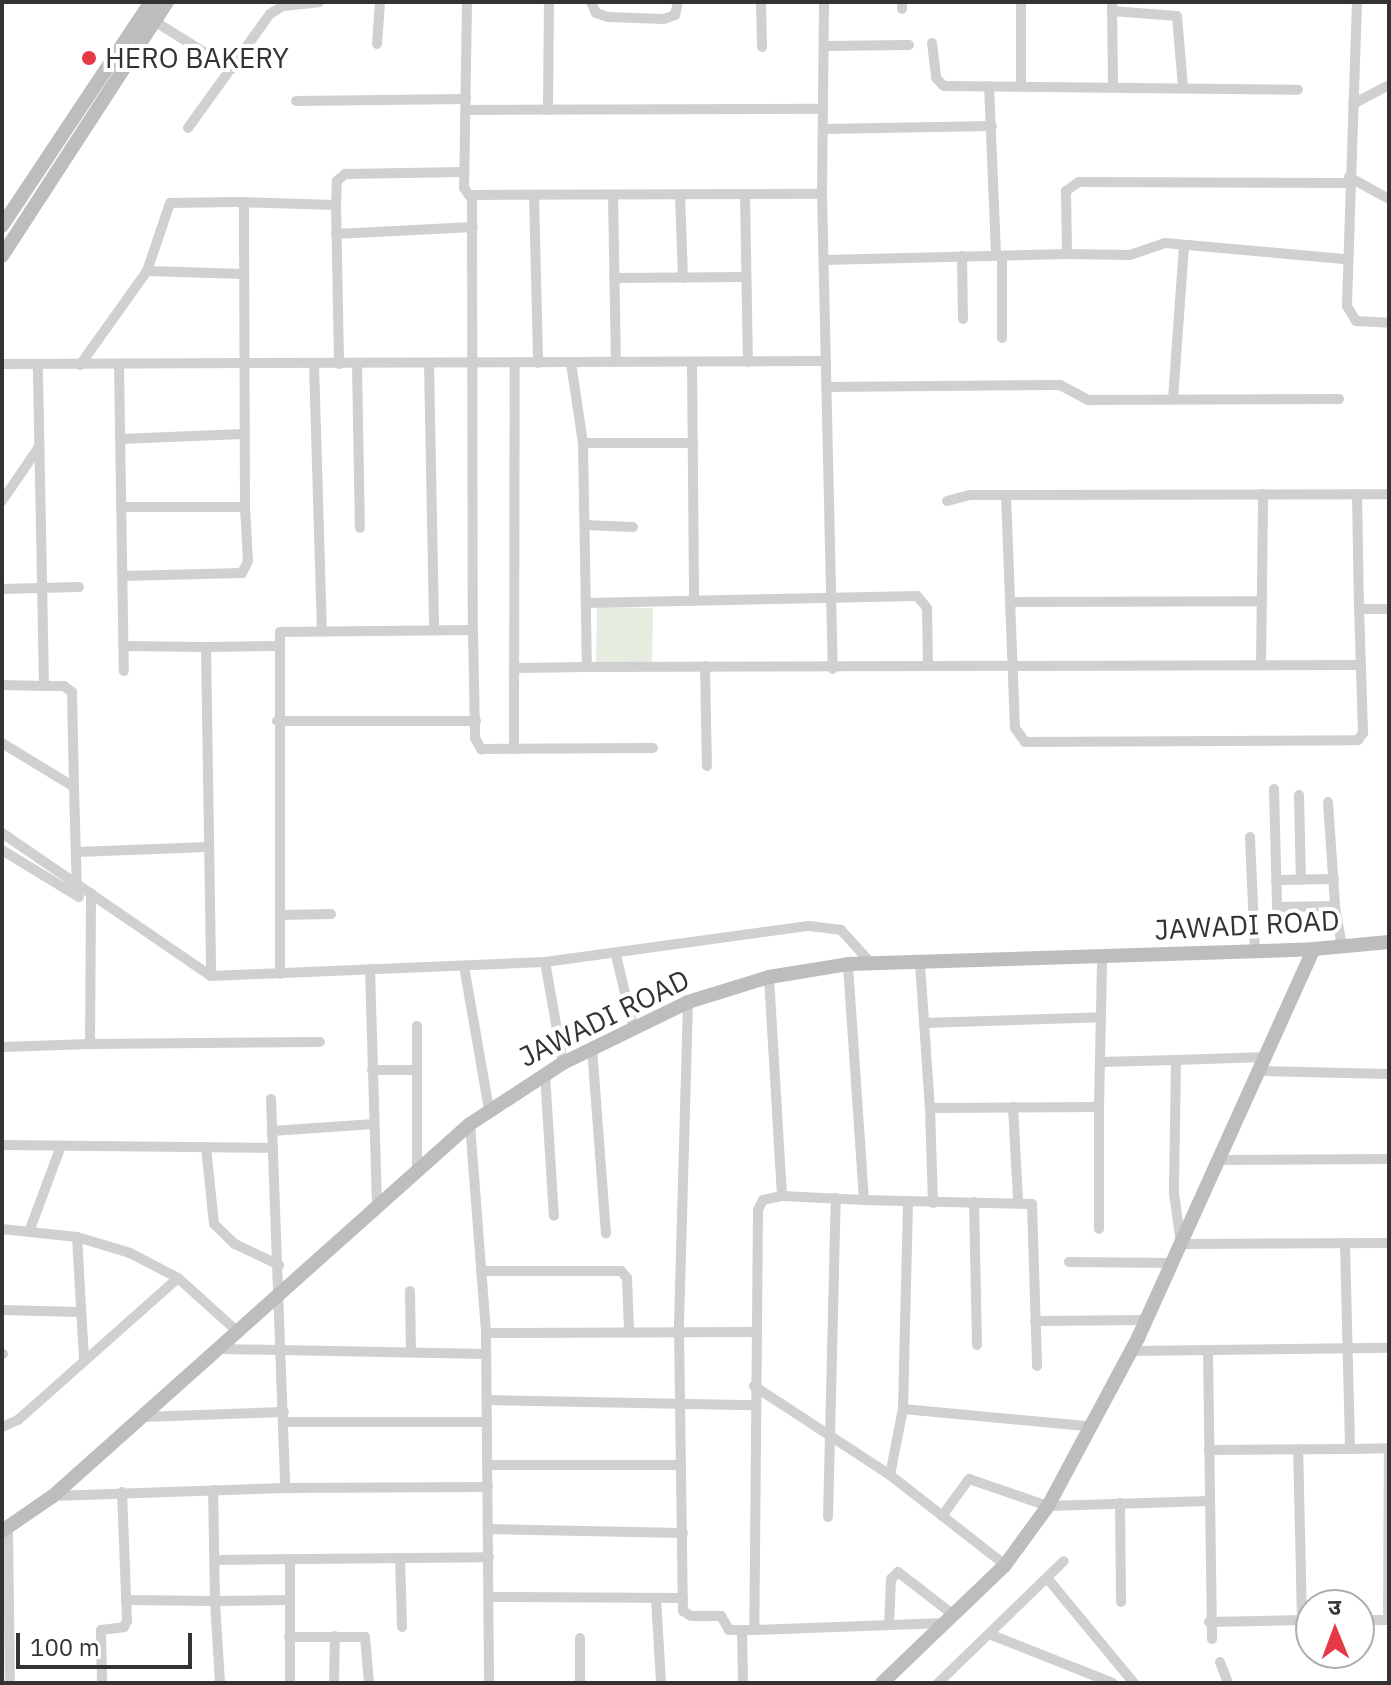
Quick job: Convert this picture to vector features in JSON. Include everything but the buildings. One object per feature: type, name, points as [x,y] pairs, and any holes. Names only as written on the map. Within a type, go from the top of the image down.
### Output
[{"type":"street","points":[[2,226],[151,2]]},
{"type":"street","points":[[2,256],[167,2]]},
{"type":"street","points":[[188,128],[277,8],[319,2]]},
{"type":"street","points":[[377,44],[380,2]]},
{"type":"street","points":[[467,2],[464,188],[472,196],[473,227],[476,363],[473,630],[476,721],[481,749],[653,748]]},
{"type":"street","points":[[548,110],[549,2]]},
{"type":"street","points":[[591,2],[596,13],[608,17],[664,19],[675,15],[678,2]]},
{"type":"street","points":[[761,2],[762,47]]},
{"type":"street","points":[[824,2],[822,194],[833,669]]},
{"type":"street","points":[[1021,2],[1021,86]]},
{"type":"street","points":[[1357,2],[1346,259],[1350,318],[1389,323]]},
{"type":"street","points":[[1113,86],[1112,6],[1177,16],[1183,87]]},
{"type":"street","points":[[154,21],[231,69]]},
{"type":"street","points":[[932,43],[939,82],[989,86],[1298,90]]},
{"type":"street","points":[[824,46],[909,45]]},
{"type":"street","points":[[1353,104],[1389,85]]},
{"type":"street","points":[[989,86],[1002,338]]},
{"type":"street","points":[[296,101],[548,110],[823,109]]},
{"type":"street","points":[[823,129],[992,126]]},
{"type":"street","points":[[339,364],[337,181],[345,174],[464,172]]},
{"type":"street","points":[[1067,254],[1066,191],[1072,183],[1349,180],[1389,199]]},
{"type":"street","points":[[745,194],[748,362]]},
{"type":"street","points":[[472,196],[822,194]]},
{"type":"street","points":[[534,195],[538,363]]},
{"type":"street","points":[[613,195],[616,362]]},
{"type":"street","points":[[680,195],[683,278]]},
{"type":"street","points":[[122,576],[242,573],[248,561],[243,434],[244,202]]},
{"type":"street","points":[[80,365],[147,271],[170,203],[336,205]]},
{"type":"street","points":[[336,234],[473,227]]},
{"type":"street","points":[[824,260],[1130,255],[1161,243],[1346,259]]},
{"type":"street","points":[[1173,399],[1184,245]]},
{"type":"street","points":[[962,256],[963,319]]},
{"type":"street","points":[[147,271],[244,274]]},
{"type":"street","points":[[614,278],[746,277]]},
{"type":"street","points":[[2,364],[826,361]]},
{"type":"street","points":[[692,362],[694,601]]},
{"type":"street","points":[[429,363],[434,630]]},
{"type":"street","points":[[514,749],[515,363]]},
{"type":"street","points":[[571,363],[583,443],[587,667]]},
{"type":"street","points":[[314,364],[322,631]]},
{"type":"street","points":[[357,364],[360,528]]},
{"type":"street","points":[[38,365],[44,686]]},
{"type":"street","points":[[119,365],[124,671]]},
{"type":"street","points":[[826,387],[1060,385],[1088,400],[1339,399]]},
{"type":"street","points":[[120,439],[243,434]]},
{"type":"street","points":[[583,443],[693,443]]},
{"type":"street","points":[[2,501],[40,445]]},
{"type":"street","points":[[1261,665],[1263,494]]},
{"type":"street","points":[[1006,495],[1016,733],[1032,743],[1352,741],[1363,733],[1357,494]]},
{"type":"street","points":[[947,501],[1006,495],[1389,494]]},
{"type":"street","points":[[121,507],[245,507]]},
{"type":"street","points":[[585,525],[633,527]]},
{"type":"street","points":[[2,589],[79,587]]},
{"type":"street","points":[[586,603],[923,598],[928,665]]},
{"type":"street","points":[[1012,602],[1262,601]]},
{"type":"street","points":[[1359,609],[1389,609]]},
{"type":"street","points":[[280,974],[276,646],[282,631],[473,630]]},
{"type":"street","points":[[123,646],[276,646]]},
{"type":"street","points":[[206,647],[211,976]]},
{"type":"street","points":[[515,668],[1361,665]]},
{"type":"street","points":[[705,666],[707,766]]},
{"type":"street","points":[[2,685],[64,686],[72,692],[77,896]]},
{"type":"street","points":[[277,721],[476,721]]},
{"type":"street","points":[[2,743],[74,787]]},
{"type":"street","points":[[1274,789],[1277,907],[1335,906]]},
{"type":"street","points":[[1299,795],[1301,880]]},
{"type":"street","points":[[1328,802],[1335,906],[1342,947]]},
{"type":"street","points":[[2,833],[77,883],[90,898],[90,1044]]},
{"type":"street","points":[[1250,837],[1255,952]]},
{"type":"street","points":[[77,852],[208,847]]},
{"type":"street","points":[[2,850],[77,896],[103,905],[211,976],[545,962],[825,926],[846,933],[871,963]]},
{"type":"street","points":[[1276,880],[1334,879]]},
{"type":"street","points":[[280,915],[331,914]]},
{"type":"street","name":"JAWADI ROAD","points":[[5,1529],[53,1496],[222,1349],[417,1168],[489,1109],[563,1063],[688,1002],[769,977],[848,964],[1255,952],[1389,942]]},
{"type":"street","points":[[882,1683],[952,1620],[1005,1565],[1048,1506],[1147,1320],[1314,949]]},
{"type":"street","points":[[616,955],[633,1027]]},
{"type":"street","points":[[1099,1229],[1102,958]]},
{"type":"street","points":[[545,962],[563,1063]]},
{"type":"street","points":[[920,963],[933,1203]]},
{"type":"street","points":[[848,964],[864,1200]]},
{"type":"street","points":[[464,966],[489,1109]]},
{"type":"street","points":[[370,969],[377,1204]]},
{"type":"street","points":[[769,977],[782,1196]]},
{"type":"street","points":[[688,1002],[679,1330],[683,1598],[687,1615],[721,1616],[729,1630],[952,1620]]},
{"type":"street","points":[[924,1023],[1101,1017]]},
{"type":"street","points":[[417,1026],[417,1168]]},
{"type":"street","points":[[2,1047],[320,1042]]},
{"type":"street","points":[[592,1048],[606,1233]]},
{"type":"street","points":[[1176,1060],[1174,1193],[1181,1244]]},
{"type":"street","points":[[1100,1062],[1176,1060],[1389,1074]]},
{"type":"street","points":[[372,1070],[416,1070]]},
{"type":"street","points":[[545,1074],[554,1216]]},
{"type":"street","points":[[271,1099],[281,1295],[285,1488]]},
{"type":"street","points":[[1013,1107],[1018,1200]]},
{"type":"street","points":[[930,1108],[1099,1107]]},
{"type":"street","points":[[272,1131],[374,1124]]},
{"type":"street","points":[[470,1124],[486,1333],[489,1683]]},
{"type":"street","points":[[2,1145],[273,1148]]},
{"type":"street","points":[[29,1232],[61,1146]]},
{"type":"street","points":[[206,1147],[214,1224],[235,1244],[279,1265]]},
{"type":"street","points":[[1219,1160],[1389,1159]]},
{"type":"street","points":[[754,1630],[754,1332],[759,1203],[782,1196],[933,1203],[1018,1200],[1034,1208],[1037,1366]]},
{"type":"street","points":[[828,1517],[827,1433],[836,1198]]},
{"type":"street","points":[[890,1475],[903,1409],[908,1202]]},
{"type":"street","points":[[974,1202],[977,1345]]},
{"type":"street","points":[[2,1229],[77,1237],[130,1253],[178,1278],[239,1333]]},
{"type":"street","points":[[77,1237],[78,1312],[84,1360]]},
{"type":"street","points":[[1345,1243],[1350,1449]]},
{"type":"street","points":[[1181,1244],[1389,1243]]},
{"type":"street","points":[[1069,1262],[1172,1263]]},
{"type":"street","points":[[481,1271],[621,1271],[627,1278],[629,1330]]},
{"type":"street","points":[[2,1427],[18,1420],[178,1278]]},
{"type":"street","points":[[410,1291],[411,1352]]},
{"type":"street","points":[[2,1310],[78,1312]]},
{"type":"street","points":[[1035,1321],[1147,1320]]},
{"type":"street","points":[[486,1333],[629,1330],[754,1332]]},
{"type":"street","points":[[1132,1351],[1389,1348]]},
{"type":"street","points":[[222,1349],[486,1354]]},
{"type":"street","points":[[1208,1350],[1209,1622],[1212,1639]]},
{"type":"street","points":[[754,1386],[890,1475],[1005,1565]]},
{"type":"street","points":[[487,1400],[681,1401],[755,1405]]},
{"type":"street","points":[[903,1409],[1088,1426]]},
{"type":"street","points":[[142,1417],[487,1422]]},
{"type":"street","points":[[1209,1450],[1389,1448],[1389,1620]]},
{"type":"street","points":[[1298,1449],[1305,1589]]},
{"type":"street","points":[[488,1465],[681,1465]]},
{"type":"street","points":[[942,1516],[969,1479],[1048,1506],[1209,1501]]},
{"type":"street","points":[[53,1496],[285,1488],[488,1487]]},
{"type":"street","points":[[213,1490],[220,1683]]},
{"type":"street","points":[[102,1683],[101,1630],[127,1625],[122,1492]]},
{"type":"street","points":[[1120,1503],[1121,1602]]},
{"type":"street","points":[[5,1529],[10,1683]]},
{"type":"street","points":[[489,1529],[683,1533]]},
{"type":"street","points":[[215,1560],[489,1557]]},
{"type":"street","points":[[400,1558],[402,1627]]},
{"type":"street","points":[[290,1559],[290,1683]]},
{"type":"street","points":[[938,1683],[1064,1561]]},
{"type":"street","points":[[889,1625],[891,1579],[898,1572],[952,1620]]},
{"type":"street","points":[[1047,1578],[1134,1683]]},
{"type":"street","points":[[490,1597],[683,1598]]},
{"type":"street","points":[[656,1598],[661,1683]]},
{"type":"street","points":[[126,1600],[289,1600]]},
{"type":"street","points":[[1209,1622],[1295,1620]]},
{"type":"street","points":[[742,1630],[743,1683]]},
{"type":"street","points":[[989,1634],[1113,1683]]},
{"type":"street","points":[[289,1637],[335,1636],[368,1640],[369,1683]]},
{"type":"street","points":[[334,1683],[335,1636]]},
{"type":"street","points":[[580,1638],[580,1683]]},
{"type":"street","points":[[1220,1662],[1228,1683]]},
{"type":"shaded area","points":[[597,607],[653,608],[652,664],[596,663]]},
{"type":"place","name":"HERO BAKERY","points":[[89,58]]}]
